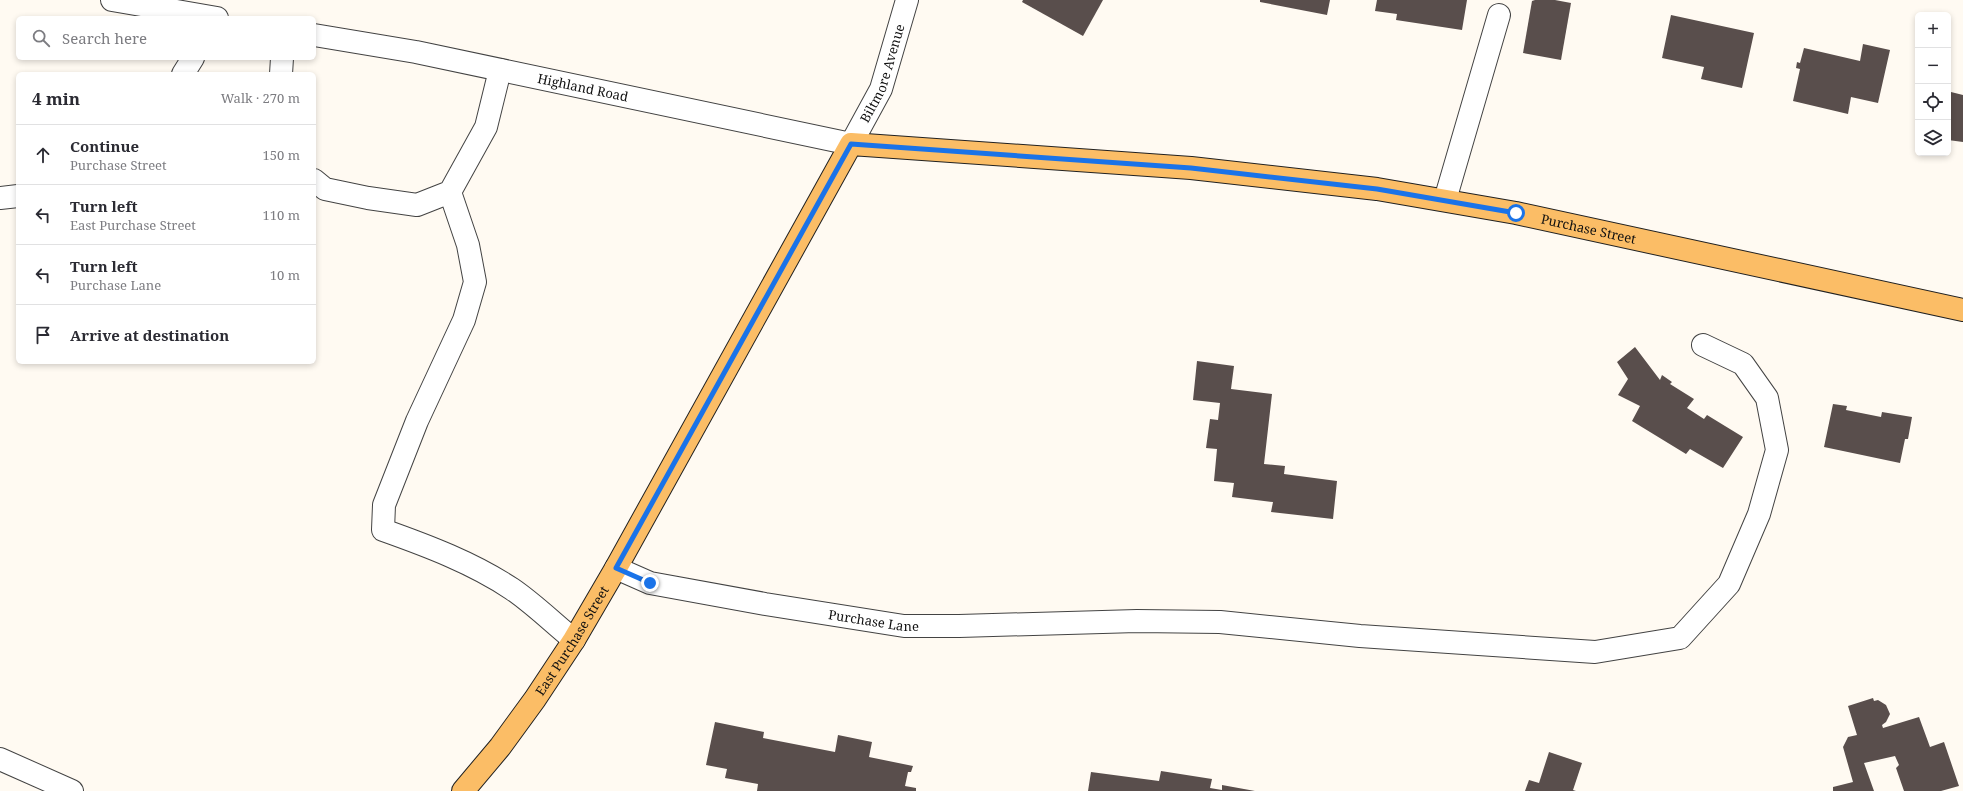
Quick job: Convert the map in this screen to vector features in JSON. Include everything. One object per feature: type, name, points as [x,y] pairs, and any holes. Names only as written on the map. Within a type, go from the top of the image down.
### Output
[{"type":"main road","name":"Purchase Street","points":[[851,144],[1191,168],[1377,189],[1516,213],[1656,242],[1963,310]]},
{"type":"main road","name":"East Purchase Street","points":[[464,791],[500,747],[535,699],[574,640],[616,568],[851,144]]},
{"type":"street","points":[[112,0],[205,16]]},
{"type":"street","name":"Biltmore Avenue","points":[[851,144],[881,89],[907,0]]},
{"type":"street","points":[[1445,200],[1499,15]]},
{"type":"street","name":"Highland Road","points":[[316,35],[416,52],[851,144]]},
{"type":"street","points":[[184,72],[192,60]]},
{"type":"street","points":[[281,72],[282,60]]},
{"type":"street","points":[[316,182],[325,189],[368,198],[417,205],[450,192],[486,127],[500,70]]},
{"type":"street","points":[[450,192],[468,245],[475,282],[464,320],[417,421],[384,505],[383,530],[426,545],[469,565],[512,589],[574,640]]},
{"type":"street","points":[[0,198],[16,196]]},
{"type":"street","name":"Purchase Lane","points":[[616,568],[650,583],[765,604],[904,626],[1137,621],[1220,622],[1360,636],[1595,652],[1680,638],[1729,584],[1759,514],[1777,450],[1767,398],[1744,364],[1703,344]]},
{"type":"street","points":[[0,760],[72,791]]},
{"type":"building","points":[[1023,0],[1103,0],[1083,36],[1022,2]]},
{"type":"building","points":[[1260,0],[1330,0],[1327,15],[1260,2]]},
{"type":"building","points":[[1377,0],[1467,0],[1462,30],[1396,20],[1397,14],[1375,11]]},
{"type":"building","points":[[1555,0],[1571,3],[1561,60],[1523,53],[1532,1]]},
{"type":"building","points":[[1671,15],[1754,33],[1742,88],[1701,79],[1704,67],[1662,58]]},
{"type":"building","points":[[1863,44],[1890,50],[1878,103],[1851,97],[1848,114],[1793,101],[1800,69],[1796,68],[1797,62],[1800,63],[1804,48],[1860,61]]},
{"type":"building","points":[[1951,92],[1963,95],[1963,142],[1951,140]]},
{"type":"building","points":[[1635,347],[1660,380],[1662,375],[1672,382],[1670,384],[1694,399],[1687,408],[1704,419],[1707,415],[1743,437],[1723,468],[1690,449],[1686,454],[1632,421],[1640,406],[1618,395],[1628,379],[1617,362]]},
{"type":"building","points":[[1197,361],[1234,366],[1231,389],[1272,394],[1264,464],[1285,466],[1284,474],[1337,481],[1333,519],[1271,512],[1273,502],[1232,497],[1234,483],[1214,481],[1217,449],[1206,448],[1210,419],[1218,420],[1220,403],[1193,400]]},
{"type":"building","points":[[1833,404],[1847,406],[1846,410],[1881,417],[1882,412],[1912,417],[1908,439],[1905,439],[1900,463],[1824,447]]},
{"type":"building","points":[[1873,698],[1874,701],[1878,700],[1886,705],[1890,714],[1886,722],[1882,725],[1883,728],[1919,717],[1930,747],[1944,742],[1959,786],[1941,791],[1904,791],[1896,768],[1899,765],[1895,756],[1864,763],[1874,791],[1833,791],[1833,787],[1853,782],[1843,747],[1848,737],[1857,735],[1848,706]]},
{"type":"building","points":[[715,722],[764,732],[763,738],[835,752],[838,735],[872,742],[869,757],[913,766],[911,772],[908,772],[905,786],[916,788],[916,791],[757,791],[758,784],[725,778],[727,769],[706,765]]},
{"type":"building","points":[[1549,752],[1582,763],[1573,790],[1576,791],[1525,791],[1529,780],[1539,783]]},
{"type":"building","points":[[1161,771],[1212,779],[1210,788],[1222,790],[1222,785],[1255,791],[1088,791],[1091,772],[1159,781]]},
{"type":"route","points":[[650,583],[616,568],[734,352],[851,144],[1191,168],[1377,189],[1516,213]]}]
